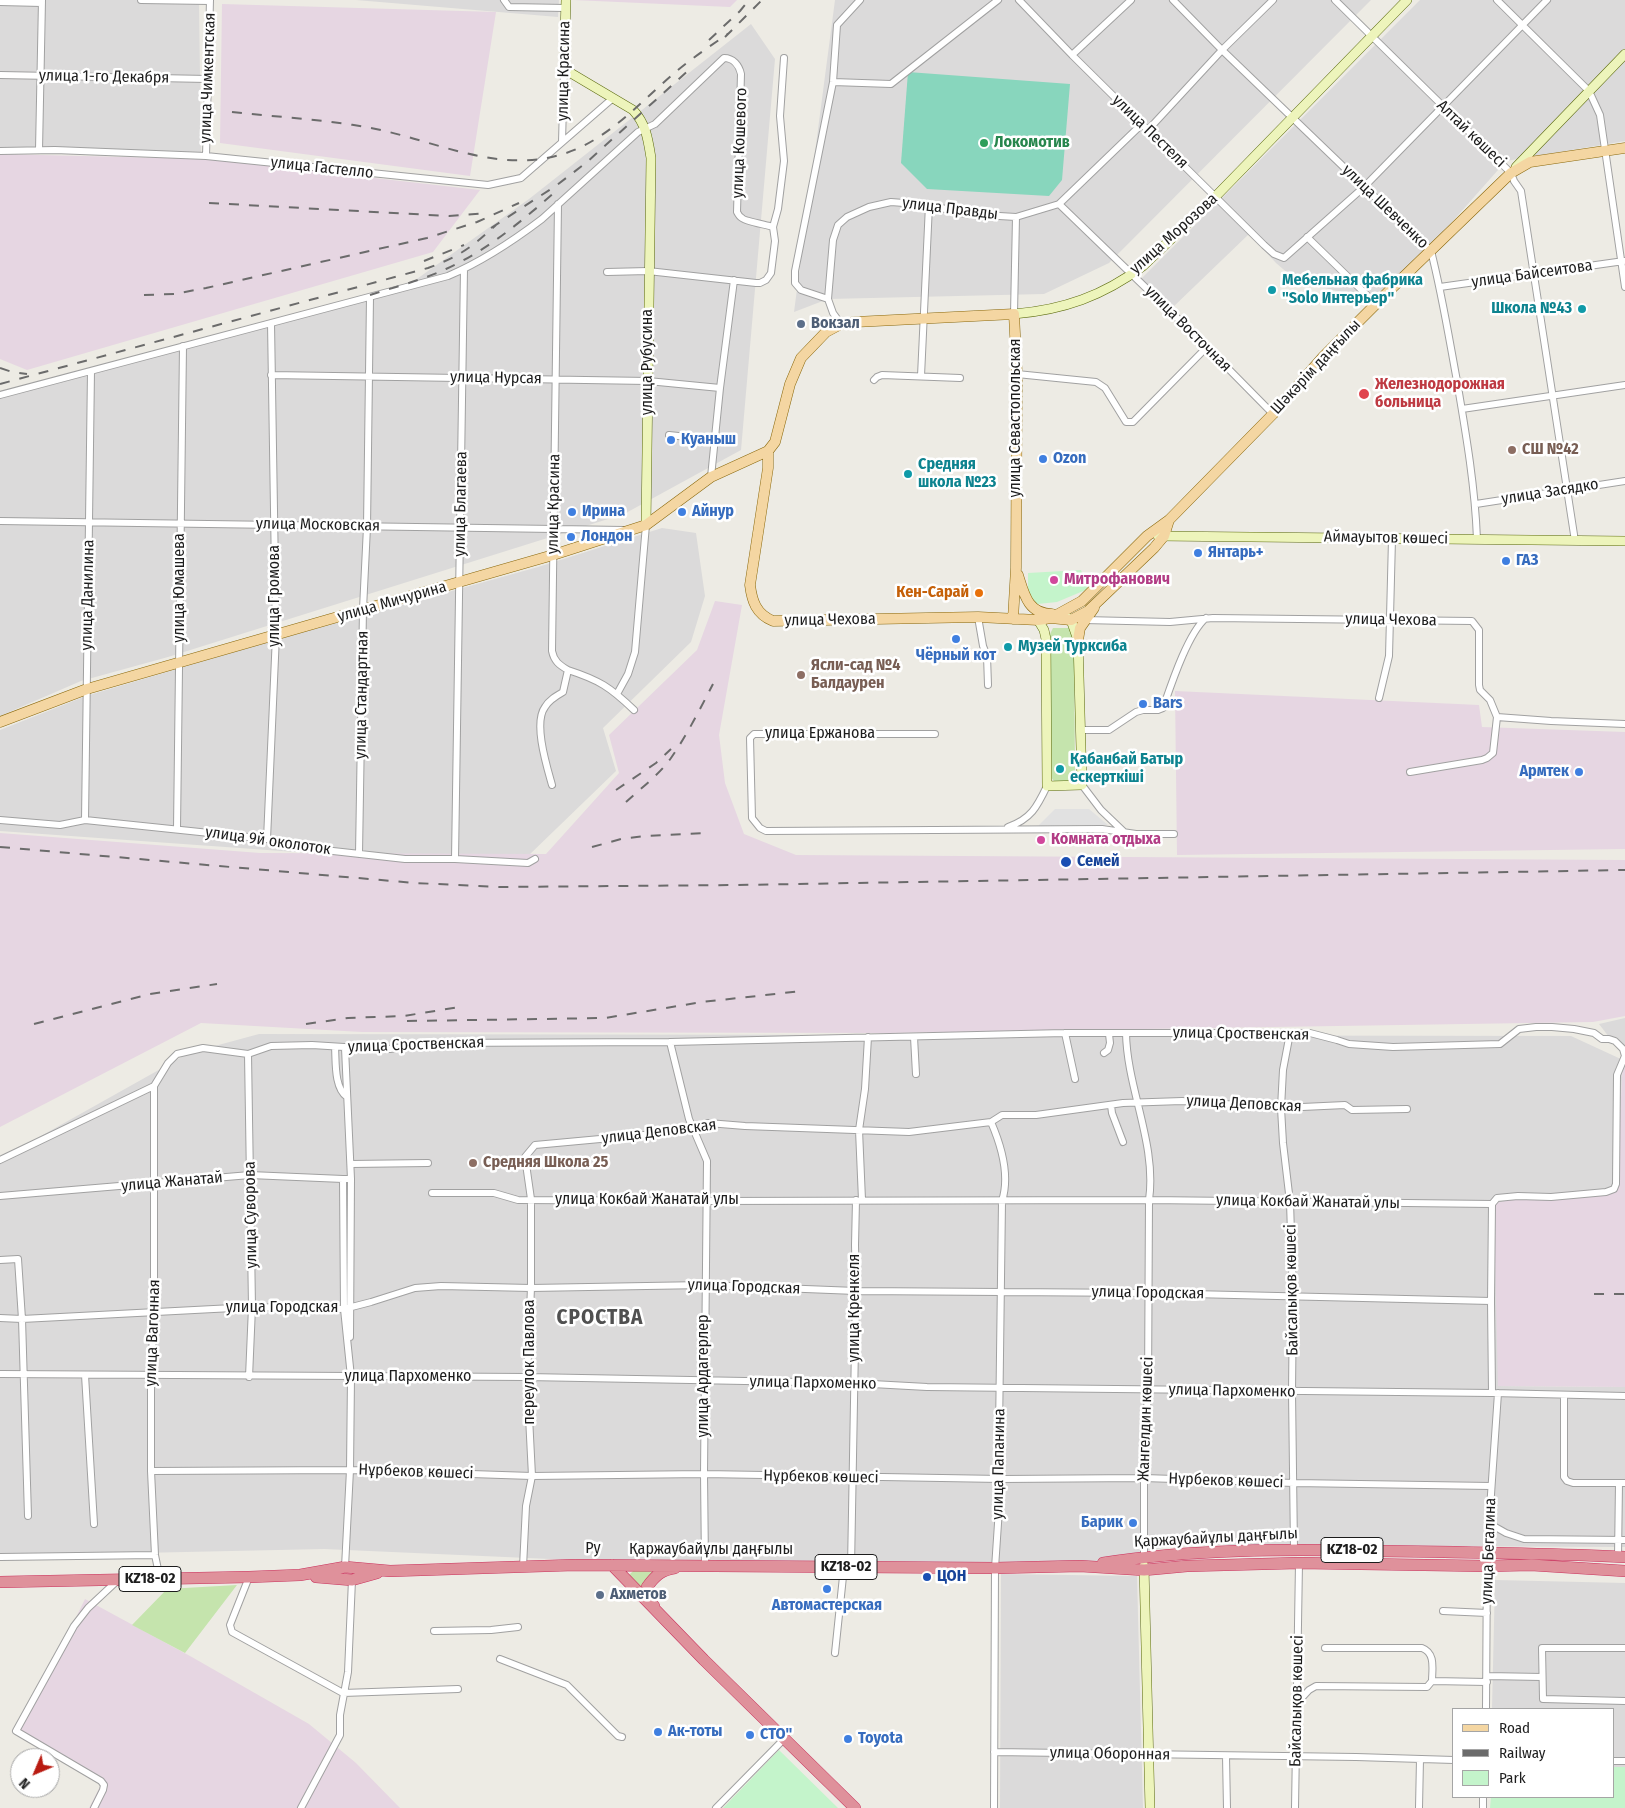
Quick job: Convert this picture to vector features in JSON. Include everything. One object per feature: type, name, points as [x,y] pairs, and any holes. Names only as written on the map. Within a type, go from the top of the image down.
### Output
[{"type":"highway","name":"Қаржаубайұлы даңғылы","points":[[1080,1566],[1144,1556],[1294,1550],[1487,1552],[1622,1557]]},
{"type":"highway","name":"Қаржаубайұлы даңғылы","points":[[612,1565],[995,1568],[1080,1566],[1144,1570],[1187,1566],[1300,1563],[1531,1565],[1625,1571]]},
{"type":"highway","name":"KZ18-02","points":[[0,1582],[249,1577],[575,1565]]},
{"type":"highway","points":[[575,1565],[604,1569],[628,1583]]},
{"type":"highway","name":"Ру","points":[[575,1565],[612,1565]]},
{"type":"highway","points":[[612,1565],[664,1620],[855,1808]]},
{"type":"highway","points":[[664,1620],[650,1600],[647,1587],[654,1576],[669,1569],[700,1565]]},
{"type":"main road","name":"Шәкәрім даңғылы","points":[[1055,616],[1082,601],[1147,536],[1169,520],[1273,414],[1323,357],[1511,173],[1530,162],[1625,148]]},
{"type":"main road","name":"улица Морозова","points":[[768,451],[775,442],[790,384],[801,358],[826,332],[842,324],[1014,314]]},
{"type":"main road","name":"улица Севастопольская","points":[[1013,619],[1016,568],[1017,374],[1014,314]]},
{"type":"main road","name":"улица Мичурина","points":[[0,722],[87,690],[635,530],[646,525],[712,477],[768,451]]},
{"type":"main road","name":"улица Чехова","points":[[768,451],[768,468],[750,585],[752,600],[757,610],[764,617],[773,621],[978,618],[1038,620],[1055,616],[1070,620]]},
{"type":"main road","name":"Шәкәрім даңғылы","points":[[1070,620],[1088,610],[1154,548],[1164,536],[1169,520]]},
{"type":"main road","points":[[1016,568],[1026,598],[1035,610],[1042,614],[1055,616]]},
{"type":"main road","points":[[1078,640],[1080,628],[1098,601]]},
{"type":"street","points":[[141,0],[210,1]]},
{"type":"street","points":[[504,0],[509,7],[566,4]]},
{"type":"street","points":[[842,324],[833,313],[828,299],[801,290],[794,283],[833,82],[837,25],[860,0]]},
{"type":"street","points":[[833,82],[891,84],[998,0]]},
{"type":"street","name":"улица Пестеля","points":[[1019,0],[1072,55],[1274,254],[1284,258],[1307,237]]},
{"type":"street","points":[[1072,55],[1131,0]]},
{"type":"street","name":"улица Шевченко","points":[[1173,0],[1222,50],[1431,251],[1440,287],[1462,409],[1476,504],[1477,539]]},
{"type":"street","points":[[1148,130],[1222,50],[1273,0]]},
{"type":"street","name":"Алтай көшесі","points":[[1334,0],[1511,173],[1521,191],[1575,540]]},
{"type":"street","name":"улица Морозова","points":[[1014,314],[1043,311],[1072,304],[1096,294],[1143,266],[1216,196],[1407,0]]},
{"type":"street","points":[[1497,0],[1589,91],[1600,114],[1623,261],[1625,286]]},
{"type":"street","points":[[1376,304],[1307,237],[1364,187],[1547,0]]},
{"type":"street","name":"улица Чимкентская","points":[[206,156],[210,1]]},
{"type":"street","points":[[0,2],[42,2],[39,150]]},
{"type":"street","name":"улица Красина","points":[[562,142],[566,4]]},
{"type":"street","points":[[1511,173],[1625,54]]},
{"type":"street","name":"улица Кошевого","points":[[646,128],[660,120],[724,58],[734,61],[740,68],[742,82],[737,212],[740,218],[773,227]]},
{"type":"street","points":[[607,272],[648,271],[760,283],[771,272],[775,241],[773,227],[778,209],[784,161],[780,116],[784,58]]},
{"type":"street","points":[[0,395],[448,276],[464,269],[525,232],[638,132],[646,128],[633,110],[564,69]]},
{"type":"street","name":"улица 1-го Декабря","points":[[0,74],[208,79]]},
{"type":"street","name":"улица Гастелло","points":[[0,151],[39,150],[206,156],[488,185],[521,178],[613,98]]},
{"type":"street","name":"улица Правды","points":[[828,299],[833,240],[838,226],[847,217],[891,202],[928,205],[956,213],[1016,217],[1059,204],[1142,124]]},
{"type":"street","name":"улица Рубусина","points":[[617,694],[628,674],[635,652],[646,525],[648,271],[651,167],[646,128]]},
{"type":"street","name":"улица Красина","points":[[558,204],[552,651],[558,665],[568,670]]},
{"type":"street","name":"улица Восточная","points":[[1059,204],[1207,347],[1273,414]]},
{"type":"street","points":[[922,376],[928,205]]},
{"type":"street","name":"улица Севастопольская","points":[[1014,314],[1016,217]]},
{"type":"street","name":"улица Байсеитова","points":[[1440,287],[1623,261]]},
{"type":"street","name":"улица Благаева","points":[[455,859],[464,269]]},
{"type":"street","points":[[712,477],[720,388],[734,280]]},
{"type":"street","name":"улица Стандартная","points":[[359,854],[363,610],[367,527],[370,297]]},
{"type":"street","name":"улица Громова","points":[[267,839],[276,635],[271,323]]},
{"type":"street","name":"улица Юмашева","points":[[177,829],[183,346]]},
{"type":"street","points":[[1017,374],[1096,382],[1105,388],[1126,422],[1130,423],[1207,347]]},
{"type":"street","name":"улица Данилина","points":[[84,820],[91,370]]},
{"type":"street","name":"улица Нурсая","points":[[272,375],[648,381],[720,388]]},
{"type":"street","points":[[874,380],[882,375],[960,378]]},
{"type":"street","points":[[1462,409],[1625,385]]},
{"type":"street","name":"улица Рубусина","points":[[669,435],[715,440]]},
{"type":"street","name":"улица Засядко","points":[[1476,504],[1625,481]]},
{"type":"street","name":"улица Московская","points":[[0,521],[635,530]]},
{"type":"street","name":"Аймауытов көшесі","points":[[1147,536],[1625,541]]},
{"type":"street","points":[[1378,698],[1389,656],[1392,539]]},
{"type":"street","points":[[1046,639],[1055,616]]},
{"type":"street","points":[[978,618],[983,646],[987,656],[988,685]]},
{"type":"street","points":[[1081,730],[1109,730],[1136,712],[1163,708],[1190,643],[1201,622],[1207,618]]},
{"type":"street","name":"улица Чехова","points":[[1070,620],[1170,622],[1207,618],[1472,621],[1480,630],[1480,690],[1490,700],[1497,717]]},
{"type":"street","points":[[1002,830],[1019,824],[1027,818],[1035,809],[1047,786],[1046,639],[1044,630],[1038,620]]},
{"type":"street","points":[[1070,620],[1078,640],[1082,785],[1101,810],[1125,832]]},
{"type":"street","points":[[552,785],[540,727],[541,716],[543,708],[563,692],[568,670],[596,680],[617,694],[634,710]]},
{"type":"street","points":[[1410,772],[1487,758],[1493,753],[1497,717],[1625,724]]},
{"type":"street","name":"улица Ержанова","points":[[935,734],[754,734],[750,738],[752,818],[760,828],[766,831],[1102,829],[1174,834]]},
{"type":"street","points":[[1047,786],[1082,785]]},
{"type":"street","name":"улица 9й околоток","points":[[0,820],[60,825],[84,820],[267,839],[288,846],[405,859],[455,859],[528,863],[535,859]]},
{"type":"street","name":"улица Сроственская","points":[[154,1086],[168,1063],[177,1054],[204,1048],[248,1054],[271,1046],[371,1047],[390,1049],[428,1043],[670,1042],[1126,1033],[1310,1033],[1356,1045],[1393,1047],[1500,1044],[1519,1029],[1552,1027],[1594,1033],[1602,1039],[1615,1041],[1623,1049],[1625,1056]]},
{"type":"street","name":"Жангелдин көшесі","points":[[1126,1033],[1131,1075],[1151,1173],[1149,1200],[1148,1389],[1144,1478],[1144,1570],[1150,1808]]},
{"type":"street","name":"Байсалықов көшесі","points":[[1290,1033],[1283,1070],[1282,1108],[1283,1143],[1290,1202],[1293,1296],[1294,1550]]},
{"type":"street","points":[[1065,1034],[1076,1079]]},
{"type":"street","points":[[1104,1053],[1108,1050],[1110,1043],[1109,1034]]},
{"type":"street","points":[[859,1200],[859,1130],[865,1089],[868,1037]]},
{"type":"street","points":[[914,1037],[916,1074]]},
{"type":"street","name":"улица Ардагерлер","points":[[670,1042],[686,1107],[706,1161],[704,1474],[700,1565]]},
{"type":"street","points":[[335,1047],[339,1085],[342,1093],[347,1097]]},
{"type":"street","points":[[345,1048],[351,1164],[347,1308]]},
{"type":"street","name":"улица Суворова","points":[[248,1054],[252,1307],[249,1376]]},
{"type":"street","name":"улица Кокбай Жанатай улы","points":[[432,1194],[494,1193],[518,1200],[1149,1200],[1492,1204],[1497,1198],[1518,1196],[1551,1197],[1606,1192],[1614,1188],[1616,1184],[1616,1075],[1625,1056]]},
{"type":"street","points":[[0,1160],[154,1086]]},
{"type":"street","name":"улица Вагонная","points":[[154,1086],[156,1183],[150,1471],[155,1555],[160,1579]]},
{"type":"street","name":"улица Деповская","points":[[525,1157],[535,1145],[693,1129],[708,1123],[909,1132],[991,1122],[1002,1116],[1036,1115],[1137,1102],[1182,1101],[1282,1108],[1345,1105],[1352,1110],[1407,1109]]},
{"type":"street","points":[[1111,1105],[1112,1113],[1123,1142]]},
{"type":"street","name":"улица Папанина","points":[[991,1122],[999,1141],[1006,1190],[1002,1201],[1000,1479],[995,1568],[994,1808]]},
{"type":"street","name":"переулок Павлова","points":[[523,1567],[526,1506],[532,1476],[527,1377],[531,1199],[525,1157]]},
{"type":"street","points":[[351,1164],[428,1163]]},
{"type":"street","name":"улица Жанатай","points":[[0,1196],[250,1175],[351,1179]]},
{"type":"street","points":[[301,1808],[340,1735],[340,1715],[348,1672],[351,1377],[347,1308],[344,1179]]},
{"type":"street","name":"улица Кренкеля","points":[[835,1653],[847,1567],[853,1478],[855,1245],[859,1200]]},
{"type":"street","name":"улица Бегалина","points":[[1486,1708],[1487,1552],[1490,1524],[1495,1393],[1491,1301],[1492,1204]]},
{"type":"street","points":[[0,1260],[18,1260],[22,1319],[28,1516]]},
{"type":"street","name":"улица Городская","points":[[0,1318],[22,1319],[252,1307],[347,1308],[415,1288],[441,1286],[530,1288],[704,1285],[856,1292],[1149,1292],[1491,1301]]},
{"type":"street","name":"улица Пархоменко","points":[[0,1374],[527,1377],[854,1383],[927,1387],[1625,1396]]},
{"type":"street","points":[[85,1374],[94,1524]]},
{"type":"street","points":[[1564,1395],[1564,1477],[1573,1483],[1622,1483],[1622,1557]]},
{"type":"street","name":"Нұрбеков көшесі","points":[[150,1471],[350,1470],[532,1476],[704,1474],[853,1478],[1144,1478],[1294,1483],[1491,1486]]},
{"type":"street","points":[[1490,1524],[1506,1533],[1524,1539],[1622,1540]]},
{"type":"street","points":[[0,1558],[155,1555]]},
{"type":"street","name":"Байсалықов көшесі","points":[[1295,1808],[1300,1563]]},
{"type":"street","points":[[249,1577],[230,1625],[232,1632],[343,1693],[458,1689]]},
{"type":"street","points":[[94,1808],[104,1790],[104,1785],[101,1781],[16,1732],[74,1626],[88,1608],[119,1579]]},
{"type":"street","points":[[1443,1611],[1486,1613]]},
{"type":"street","points":[[434,1631],[491,1630],[518,1627]]},
{"type":"street","points":[[1296,1704],[1309,1690],[1316,1686],[1427,1687],[1432,1681],[1431,1656],[1428,1650],[1382,1647],[1325,1648]]},
{"type":"street","points":[[1625,1648],[1542,1648],[1542,1699],[1625,1701]]},
{"type":"street","points":[[500,1659],[567,1685],[618,1736],[622,1737]]},
{"type":"street","points":[[1432,1681],[1542,1677]]},
{"type":"street","points":[[716,1808],[784,1739]]},
{"type":"street","name":"улица Оборонная","points":[[994,1752],[1452,1760]]},
{"type":"street","points":[[1226,1756],[1227,1808]]},
{"type":"street","points":[[1419,1808],[1420,1759]]},
{"type":"shaded area","points":[[0,0],[199,0],[201,152],[0,148]]},
{"type":"shaded area","points":[[356,0],[559,0],[558,17]]},
{"type":"shaded area","points":[[573,0],[737,0],[730,7]]},
{"type":"shaded area","points":[[835,0],[1371,0],[1109,263],[1044,294],[828,299],[794,312]]},
{"type":"shaded area","points":[[1420,0],[1625,0],[1625,141],[1506,161],[1381,302],[1297,281],[1276,263],[1249,234],[1170,310],[1140,280]]},
{"type":"shaded area","points":[[222,4],[496,12],[470,176],[220,143]]},
{"type":"shaded area","points":[[751,24],[775,59],[741,450],[624,514],[168,657],[81,681],[0,716],[0,393],[407,286],[529,199]]},
{"type":"shaded area","points":[[0,154],[207,159],[480,190],[433,252],[27,370],[0,359]]},
{"type":"shaded area","points":[[662,528],[696,533],[705,596],[691,642],[603,728],[616,771],[527,857],[324,854],[0,831],[0,730],[86,696],[265,643],[538,567]]},
{"type":"shaded area","points":[[715,601],[742,605],[719,735],[725,783],[744,834],[796,855],[1625,860],[1625,1016],[1593,1022],[889,1033],[362,1032],[201,1023],[0,1127],[0,833],[260,853],[546,854],[619,773],[609,735],[697,650]]},
{"type":"shaded area","points":[[1175,691],[1479,705],[1482,727],[1625,732],[1625,849],[1177,855]]},
{"type":"shaded area","points":[[1055,809],[1089,809],[1108,825],[1038,826]]},
{"type":"shaded area","points":[[1625,1018],[1625,1050],[1619,1050],[1599,1024]]},
{"type":"shaded area","name":"СРОСТВА","points":[[259,1034],[1571,1036],[1623,1060],[1616,1191],[1498,1386],[1625,1387],[1625,1547],[1176,1545],[1062,1568],[573,1560],[324,1549],[0,1556],[0,1159],[189,1053]]},
{"type":"shaded area","points":[[1623,1060],[1625,1060],[1625,1387],[1498,1386],[1494,1212],[1496,1203],[1518,1198],[1616,1191]]},
{"type":"shaded area","points":[[1001,1574],[1137,1576],[1143,1808],[1000,1808]]},
{"type":"shaded area","points":[[1495,1580],[1625,1583],[1625,1767],[1615,1767],[1615,1708],[1492,1708]]},
{"type":"shaded area","points":[[85,1599],[309,1724],[356,1763],[400,1808],[89,1808],[103,1781],[60,1756],[60,1748],[45,1748],[19,1733]]},
{"type":"green space","name":"Локомотив","points":[[908,72],[1070,84],[1062,180],[1049,196],[927,189],[901,163]]},
{"type":"green space","points":[[1081,570],[1088,589],[1057,602],[1028,605],[1028,573]]},
{"type":"green space","points":[[1053,628],[1069,628],[1074,635],[1075,777],[1068,782],[1054,781],[1049,775],[1049,636]]},
{"type":"green space","points":[[634,1570],[658,1572],[643,1589],[628,1576]]},
{"type":"green space","points":[[237,1585],[185,1653],[132,1625],[167,1589]]},
{"type":"green space","points":[[779,1750],[838,1808],[723,1808]]},
{"type":"green space","points":[[1615,1767],[1625,1767],[1625,1808],[1490,1808],[1491,1798],[1615,1798]]},
{"type":"railway","points":[[709,40],[749,0]]},
{"type":"railway","points":[[725,37],[762,0]]},
{"type":"railway","points":[[232,112],[365,127],[445,148],[498,159],[524,160],[552,157],[579,148],[604,133],[685,64],[729,33]]},
{"type":"railway","points":[[491,228],[557,185],[587,162],[690,69]]},
{"type":"railway","points":[[370,295],[428,277],[461,262],[503,235],[555,192]]},
{"type":"railway","points":[[209,203],[449,216],[487,213]]},
{"type":"railway","points":[[144,295],[174,294],[206,288],[427,238],[477,222],[519,203]]},
{"type":"railway","points":[[0,384],[428,268],[465,251],[496,225]]},
{"type":"railway","points":[[424,261],[464,245]]},
{"type":"railway","points":[[0,368],[27,374]]},
{"type":"railway","points":[[626,802],[655,776],[671,758],[713,684]]},
{"type":"railway","points":[[616,790],[656,763],[671,749]]},
{"type":"railway","points":[[592,847],[621,839],[644,836],[707,833]]},
{"type":"railway","points":[[0,847],[415,883],[501,887],[737,885],[1625,870]]},
{"type":"railway","points":[[34,1024],[150,994],[217,984]]},
{"type":"railway","points":[[407,1021],[605,1018],[702,1002],[802,991]]},
{"type":"railway","points":[[306,1024],[348,1018],[404,1016],[459,1007]]},
{"type":"railway","points":[[1594,1294],[1625,1294]]},
{"type":"place","name":"Локомотив","points":[[984,143]]},
{"type":"place","name":"Мебельная фабрика \"Solo Интерьер\"","points":[[1272,290]]},
{"type":"place","name":"Школа №43","points":[[1582,309]]},
{"type":"place","name":"Вокзал","points":[[801,324]]},
{"type":"place","name":"Железнодорожная больница","points":[[1364,394]]},
{"type":"place","name":"Куаныш","points":[[671,440]]},
{"type":"place","name":"СШ №42","points":[[1512,450]]},
{"type":"place","name":"Ozon","points":[[1043,459]]},
{"type":"place","name":"Средняя школа №23","points":[[908,474]]},
{"type":"place","name":"Ирина","points":[[572,512]]},
{"type":"place","name":"Айнур","points":[[682,512]]},
{"type":"place","name":"Лондон","points":[[571,537]]},
{"type":"place","name":"Янтарь+","points":[[1198,553]]},
{"type":"place","name":"ГАЗ","points":[[1506,561]]},
{"type":"place","name":"Митрофанович","points":[[1054,580]]},
{"type":"place","name":"Кен-Сарай","points":[[979,593]]},
{"type":"place","name":"Чёрный кот","points":[[956,639]]},
{"type":"place","name":"Музей Турксиба","points":[[1008,647]]},
{"type":"place","name":"Ясли-сад №4 Балдаурен","points":[[801,675]]},
{"type":"place","name":"Bars","points":[[1143,704]]},
{"type":"place","name":"Қабанбай Батыр ескерткіші","points":[[1060,769]]},
{"type":"place","name":"Армтек","points":[[1579,772]]},
{"type":"place","name":"Комната отдыха","points":[[1041,840]]},
{"type":"place","name":"Семей","points":[[1066,862]]},
{"type":"place","name":"Средняя Школа 25","points":[[473,1163]]},
{"type":"place","name":"Барик","points":[[1133,1523]]},
{"type":"place","name":"ЦОН","points":[[927,1577]]},
{"type":"place","name":"Автомастерская","points":[[827,1589]]},
{"type":"place","name":"Ахметов","points":[[600,1595]]},
{"type":"place","name":"Ак-тоты","points":[[658,1732]]},
{"type":"place","name":"СТО\"","points":[[750,1735]]},
{"type":"place","name":"Toyota","points":[[848,1739]]},
{"type":"district","name":"СРОСТВА","points":[[600,1318]]}]
